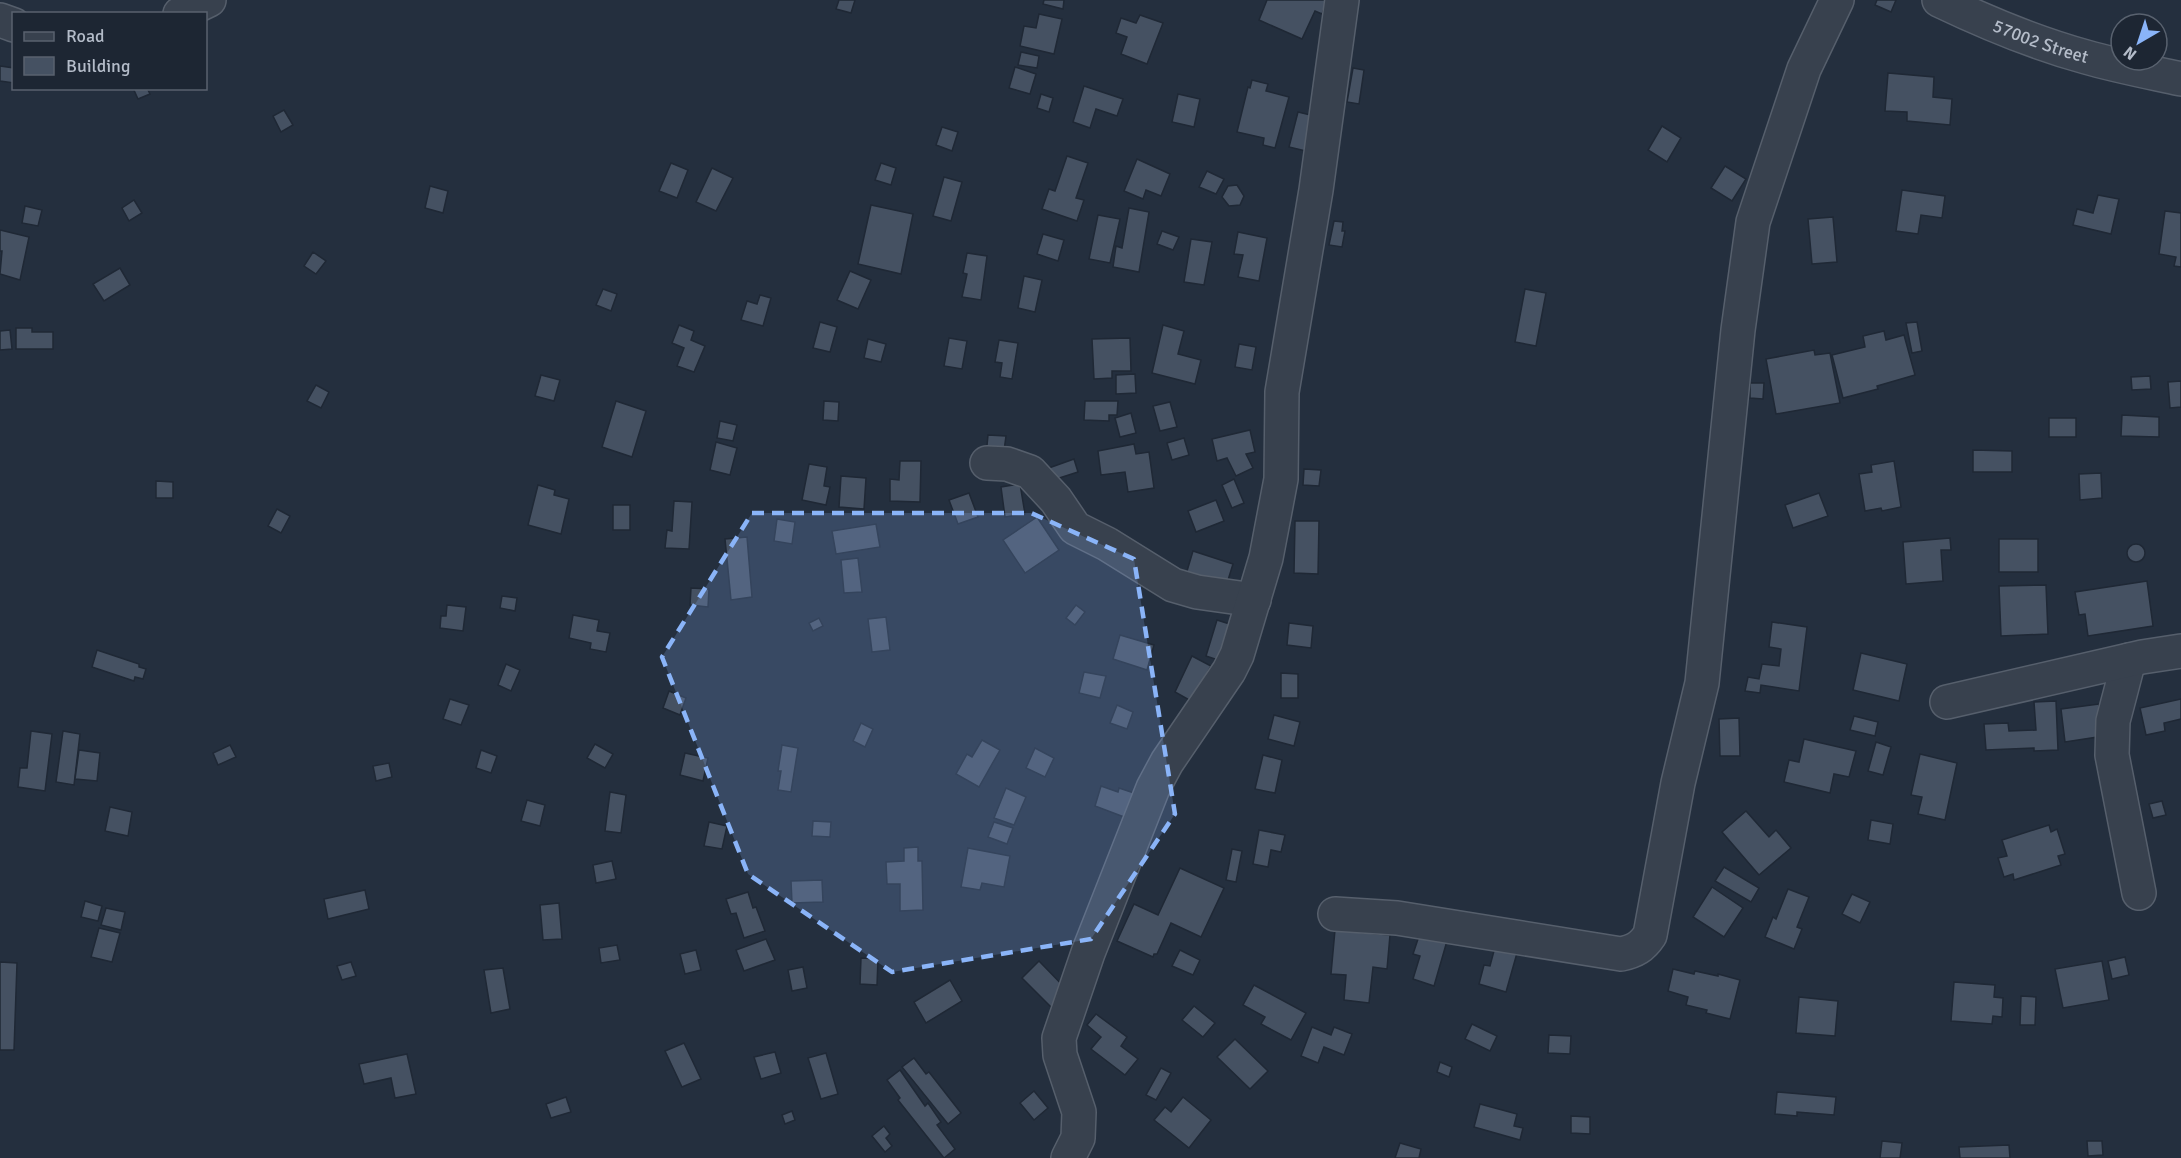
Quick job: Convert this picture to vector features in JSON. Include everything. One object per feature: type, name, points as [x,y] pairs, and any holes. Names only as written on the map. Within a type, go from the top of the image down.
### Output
[{"type":"street","points":[[184,12],[208,0]]},
{"type":"street","points":[[1068,1158],[1078,1138],[1079,1112],[1060,1055],[1059,1038],[1088,953],[1153,788],[1167,762],[1229,671],[1237,655],[1266,558],[1281,479],[1282,392],[1316,190],[1342,0]]},
{"type":"street","points":[[1335,914],[1397,918],[1621,954],[1633,952],[1643,946],[1650,935],[1678,783],[1702,683],[1738,330],[1753,222],[1804,69],[1837,0]]},
{"type":"street","name":"57002 Street","points":[[1939,0],[2034,41],[2086,57],[2181,79]]},
{"type":"street","points":[[987,463],[1007,464],[1030,472],[1056,500],[1075,528],[1107,544],[1173,585],[1197,592],[1254,600]]},
{"type":"street","points":[[1947,702],[2129,660],[2181,651]]},
{"type":"street","points":[[2129,660],[2113,721],[2112,755],[2139,893]]},
{"type":"highlighted area","points":[[752,513],[1031,513],[1134,559],[1175,814],[1091,939],[892,972],[748,874],[662,657]]},
{"type":"building","points":[[839,0],[855,0],[851,13],[836,9]]},
{"type":"building","points":[[1044,0],[1064,0],[1063,9],[1043,4]]},
{"type":"building","points":[[1267,0],[1327,1],[1322,14],[1315,11],[1302,39],[1259,20]]},
{"type":"building","points":[[1877,0],[1896,0],[1891,12],[1875,5]]},
{"type":"building","points":[[1039,14],[1062,19],[1054,54],[1020,46],[1024,26],[1036,28]]},
{"type":"building","points":[[1140,15],[1163,23],[1147,64],[1121,54],[1127,37],[1116,33],[1121,18],[1136,23]]},
{"type":"building","points":[[1021,52],[1039,56],[1037,68],[1018,65]]},
{"type":"building","points":[[0,66],[12,68],[12,83],[0,81]]},
{"type":"building","points":[[1015,67],[1036,74],[1030,94],[1009,88]]},
{"type":"building","points":[[1353,68],[1364,70],[1359,104],[1347,102]]},
{"type":"building","points":[[1888,73],[1934,77],[1933,97],[1952,99],[1950,125],[1907,121],[1907,112],[1885,111]]},
{"type":"building","points":[[1252,80],[1268,84],[1266,91],[1289,97],[1275,148],[1263,145],[1264,138],[1237,132],[1248,87],[1250,88]]},
{"type":"building","points":[[1084,86],[1123,99],[1117,116],[1096,109],[1090,128],[1073,122]]},
{"type":"building","points":[[134,90],[148,90],[150,94],[138,99]]},
{"type":"building","points":[[1041,94],[1053,98],[1049,112],[1037,108]]},
{"type":"building","points":[[1178,94],[1200,99],[1194,127],[1172,122]]},
{"type":"building","points":[[284,110],[293,125],[281,132],[273,116]]},
{"type":"building","points":[[1298,112],[1319,117],[1310,152],[1289,147]]},
{"type":"building","points":[[1662,126],[1681,138],[1667,162],[1648,150]]},
{"type":"building","points":[[942,127],[958,132],[952,151],[936,145]]},
{"type":"building","points":[[1067,156],[1088,163],[1076,198],[1084,200],[1077,221],[1042,209],[1049,189],[1055,191]]},
{"type":"building","points":[[1137,159],[1170,174],[1161,196],[1146,190],[1143,199],[1124,191]]},
{"type":"building","points":[[671,163],[688,170],[677,198],[659,191]]},
{"type":"building","points":[[881,163],[896,168],[891,185],[875,180]]},
{"type":"building","points":[[1725,166],[1746,179],[1732,201],[1711,188]]},
{"type":"building","points":[[712,168],[733,178],[716,211],[696,202]]},
{"type":"building","points":[[1207,171],[1224,179],[1216,194],[1199,187]]},
{"type":"building","points":[[944,177],[962,182],[951,221],[933,216]]},
{"type":"building","points":[[1237,185],[1244,196],[1240,205],[1229,206],[1222,197],[1228,186]]},
{"type":"building","points":[[430,186],[448,191],[443,213],[425,208]]},
{"type":"building","points":[[1902,190],[1945,196],[1942,218],[1921,215],[1918,234],[1896,231]]},
{"type":"building","points":[[2098,195],[2119,199],[2111,234],[2073,225],[2077,209],[2093,213]]},
{"type":"building","points":[[134,200],[142,213],[129,221],[122,208]]},
{"type":"building","points":[[871,205],[913,214],[901,274],[858,264]]},
{"type":"building","points":[[25,206],[42,210],[38,226],[22,223]]},
{"type":"building","points":[[1129,208],[1149,212],[1139,272],[1113,267],[1116,246],[1122,248]]},
{"type":"building","points":[[2165,211],[2181,213],[2181,267],[2174,266],[2176,257],[2159,254]]},
{"type":"building","points":[[1098,215],[1120,219],[1110,263],[1089,259]]},
{"type":"building","points":[[1833,217],[1837,262],[1812,264],[1808,219]]},
{"type":"building","points":[[1334,221],[1343,222],[1342,231],[1345,231],[1342,247],[1329,245]]},
{"type":"building","points":[[0,230],[29,237],[20,280],[0,274],[2,251],[0,251]]},
{"type":"building","points":[[1162,231],[1179,237],[1173,250],[1157,244]]},
{"type":"building","points":[[1238,232],[1267,238],[1259,281],[1238,277],[1243,255],[1234,254]]},
{"type":"building","points":[[1043,234],[1064,240],[1058,261],[1037,254]]},
{"type":"building","points":[[1191,239],[1212,242],[1204,285],[1184,282]]},
{"type":"building","points":[[313,252],[326,261],[316,274],[304,266]]},
{"type":"building","points":[[967,253],[987,256],[981,300],[962,297],[967,274],[963,273]]},
{"type":"building","points":[[120,268],[130,285],[104,301],[93,284]]},
{"type":"building","points":[[850,271],[871,280],[858,309],[837,300]]},
{"type":"building","points":[[1024,276],[1042,280],[1035,312],[1018,308]]},
{"type":"building","points":[[603,289],[617,294],[611,311],[596,305]]},
{"type":"building","points":[[1525,289],[1546,293],[1536,346],[1515,342]]},
{"type":"building","points":[[760,295],[771,298],[763,326],[741,320],[747,301],[757,304]]},
{"type":"building","points":[[820,322],[837,327],[830,352],[813,348]]},
{"type":"building","points":[[1917,322],[1922,351],[1912,353],[1906,323]]},
{"type":"building","points":[[679,325],[694,331],[691,340],[705,346],[694,372],[677,366],[684,348],[672,343]]},
{"type":"building","points":[[1163,325],[1184,331],[1178,354],[1201,360],[1195,384],[1152,373]]},
{"type":"building","points":[[16,328],[32,328],[32,332],[53,332],[53,349],[16,349]]},
{"type":"building","points":[[10,330],[12,349],[0,350],[0,331]]},
{"type":"building","points":[[1884,331],[1886,340],[1904,335],[1915,375],[1877,386],[1878,389],[1843,398],[1832,355],[1865,347],[1863,336]]},
{"type":"building","points":[[949,338],[967,341],[962,369],[944,366]]},
{"type":"building","points":[[1130,338],[1131,371],[1112,371],[1112,378],[1094,379],[1092,339]]},
{"type":"building","points":[[868,339],[886,344],[881,362],[864,358]]},
{"type":"building","points":[[999,340],[1018,343],[1012,379],[1000,377],[1002,363],[995,362]]},
{"type":"building","points":[[1239,344],[1256,347],[1252,370],[1235,367]]},
{"type":"building","points":[[1814,350],[1815,355],[1830,353],[1840,403],[1776,414],[1766,359]]},
{"type":"building","points":[[1135,374],[1136,393],[1116,394],[1116,375]]},
{"type":"building","points":[[541,375],[560,380],[554,401],[535,396]]},
{"type":"building","points":[[2150,376],[2151,389],[2132,390],[2131,377]]},
{"type":"building","points":[[2181,381],[2181,407],[2170,408],[2168,382]]},
{"type":"building","points":[[1750,383],[1764,383],[1763,399],[1750,398]]},
{"type":"building","points":[[316,385],[329,392],[321,408],[307,401]]},
{"type":"building","points":[[616,401],[646,411],[632,457],[602,447]]},
{"type":"building","points":[[824,401],[839,402],[838,421],[823,420]]},
{"type":"building","points":[[1085,401],[1118,401],[1117,415],[1109,415],[1109,421],[1084,420]]},
{"type":"building","points":[[1170,402],[1177,427],[1160,431],[1153,406]]},
{"type":"building","points":[[1131,413],[1136,433],[1120,437],[1115,418]]},
{"type":"building","points":[[2122,415],[2159,417],[2159,437],[2121,436]]},
{"type":"building","points":[[2049,418],[2076,418],[2076,437],[2049,437]]},
{"type":"building","points":[[720,421],[737,425],[733,441],[717,438]]},
{"type":"building","points":[[1250,430],[1255,452],[1246,454],[1253,468],[1236,476],[1227,458],[1217,461],[1212,439]]},
{"type":"building","points":[[988,435],[1006,436],[1003,458],[986,456]]},
{"type":"building","points":[[1184,438],[1189,455],[1172,460],[1167,443]]},
{"type":"building","points":[[716,442],[737,448],[730,475],[710,470]]},
{"type":"building","points":[[1134,444],[1136,454],[1149,452],[1154,488],[1128,492],[1125,472],[1101,475],[1098,451]]},
{"type":"building","points":[[1973,450],[2012,451],[2012,472],[1973,472]]},
{"type":"building","points":[[1074,459],[1078,472],[1050,481],[1046,469]]},
{"type":"building","points":[[900,461],[921,461],[920,502],[890,501],[890,479],[899,480]]},
{"type":"building","points":[[1894,461],[1901,507],[1882,511],[1881,508],[1865,511],[1859,474],[1872,472],[1871,465]]},
{"type":"building","points":[[809,464],[827,467],[824,486],[830,487],[826,505],[802,500]]},
{"type":"building","points":[[1304,469],[1321,470],[1319,486],[1303,485]]},
{"type":"building","points":[[2101,473],[2102,498],[2080,500],[2079,474]]},
{"type":"building","points":[[841,476],[866,478],[864,509],[839,507]]},
{"type":"building","points":[[1234,479],[1244,503],[1232,508],[1222,485]]},
{"type":"building","points":[[156,481],[173,482],[173,498],[156,498]]},
{"type":"building","points":[[1020,484],[1025,514],[1005,517],[1001,487]]},
{"type":"building","points":[[538,485],[555,490],[554,495],[569,499],[561,534],[528,525]]},
{"type":"building","points":[[969,493],[978,517],[958,524],[949,500]]},
{"type":"building","points":[[1819,493],[1828,516],[1793,528],[1785,505]]},
{"type":"building","points":[[1216,500],[1224,521],[1196,532],[1188,511]]},
{"type":"building","points":[[674,501],[692,502],[689,549],[665,548],[667,530],[672,531]]},
{"type":"building","points":[[613,505],[630,505],[630,530],[613,530]]},
{"type":"building","points":[[277,509],[290,516],[281,533],[268,526]]},
{"type":"building","points":[[1037,517],[1059,550],[1025,573],[1003,540]]},
{"type":"building","points":[[777,519],[795,522],[792,544],[774,541]]},
{"type":"building","points":[[1295,521],[1319,521],[1318,574],[1294,573]]},
{"type":"building","points":[[876,524],[880,547],[836,554],[832,531]]},
{"type":"building","points":[[747,537],[752,597],[731,600],[725,539]]},
{"type":"building","points":[[1950,538],[1951,550],[1941,550],[1943,581],[1906,584],[1903,542]]},
{"type":"building","points":[[1999,539],[2038,539],[2038,572],[1999,572]]},
{"type":"building","points":[[2136,544],[2142,547],[2145,553],[2142,559],[2136,562],[2130,559],[2127,553],[2130,547]]},
{"type":"building","points":[[1193,551],[1233,564],[1224,593],[1184,581]]},
{"type":"building","points":[[858,558],[862,592],[844,593],[841,560]]},
{"type":"building","points":[[2147,581],[2153,626],[2088,636],[2085,614],[2079,615],[2075,592]]},
{"type":"building","points":[[2046,585],[2048,634],[2001,636],[1999,586]]},
{"type":"building","points":[[691,588],[709,589],[708,607],[690,605]]},
{"type":"building","points":[[502,596],[517,598],[515,611],[500,608]]},
{"type":"building","points":[[447,605],[466,607],[463,631],[440,628],[441,616],[446,616]]},
{"type":"building","points":[[1076,605],[1085,612],[1075,625],[1066,618]]},
{"type":"building","points":[[573,615],[599,620],[597,631],[610,633],[606,652],[590,649],[591,643],[569,638]]},
{"type":"building","points":[[886,617],[890,650],[872,652],[868,619]]},
{"type":"building","points":[[819,618],[823,626],[813,631],[809,623]]},
{"type":"building","points":[[1217,620],[1239,627],[1227,663],[1206,656]]},
{"type":"building","points":[[1772,622],[1807,627],[1799,691],[1761,685],[1760,693],[1745,691],[1748,677],[1759,679],[1762,664],[1779,666],[1781,649],[1769,647]]},
{"type":"building","points":[[1289,623],[1313,626],[1311,648],[1287,645]]},
{"type":"building","points":[[1120,635],[1154,645],[1147,670],[1113,659]]},
{"type":"building","points":[[97,650],[139,664],[139,667],[146,669],[143,679],[135,677],[134,681],[92,667]]},
{"type":"building","points":[[1861,653],[1907,664],[1899,701],[1853,690]]},
{"type":"building","points":[[1192,656],[1211,666],[1191,701],[1175,692]]},
{"type":"building","points":[[506,664],[520,670],[511,691],[498,685]]},
{"type":"building","points":[[1084,672],[1106,676],[1100,698],[1079,693]]},
{"type":"building","points":[[1281,673],[1298,674],[1298,698],[1281,698]]},
{"type":"building","points":[[669,691],[686,698],[680,715],[663,708]]},
{"type":"building","points":[[450,699],[469,705],[461,725],[443,719]]},
{"type":"building","points":[[2181,699],[2181,719],[2164,723],[2165,731],[2146,735],[2140,708]]},
{"type":"building","points":[[2056,701],[2058,750],[2034,751],[2034,748],[1986,750],[1984,724],[2008,723],[2009,731],[2036,730],[2034,702]]},
{"type":"building","points":[[2099,704],[2104,736],[2065,742],[2061,709]]},
{"type":"building","points":[[1117,705],[1133,712],[1127,729],[1110,723]]},
{"type":"building","points":[[1274,715],[1300,722],[1294,746],[1268,739]]},
{"type":"building","points":[[1854,716],[1878,722],[1875,736],[1850,730]]},
{"type":"building","points":[[1739,718],[1740,756],[1720,756],[1719,719]]},
{"type":"building","points":[[861,723],[873,729],[865,747],[853,741]]},
{"type":"building","points":[[31,731],[52,734],[45,791],[18,787],[20,768],[27,768]]},
{"type":"building","points":[[63,731],[80,734],[74,785],[56,782]]},
{"type":"building","points":[[1804,739],[1856,751],[1849,777],[1834,774],[1830,793],[1784,782],[1789,760],[1799,762]]},
{"type":"building","points":[[982,740],[1000,750],[979,787],[956,774],[967,754],[972,757]]},
{"type":"building","points":[[1876,742],[1891,747],[1883,775],[1868,771]]},
{"type":"building","points":[[595,744],[613,754],[605,768],[587,758]]},
{"type":"building","points":[[230,745],[236,757],[218,765],[213,753]]},
{"type":"building","points":[[782,745],[798,748],[791,792],[778,790]]},
{"type":"building","points":[[1035,748],[1054,758],[1045,777],[1026,768]]},
{"type":"building","points":[[79,750],[100,753],[97,781],[75,779]]},
{"type":"building","points":[[481,750],[497,756],[491,773],[476,768]]},
{"type":"building","points":[[685,753],[708,758],[703,781],[680,775]]},
{"type":"building","points":[[1920,754],[1957,763],[1945,820],[1918,814],[1922,797],[1911,795]]},
{"type":"building","points":[[1263,755],[1282,760],[1275,793],[1255,789]]},
{"type":"building","points":[[389,763],[392,777],[376,781],[373,766]]},
{"type":"building","points":[[1101,786],[1118,792],[1119,788],[1140,795],[1132,820],[1095,806]]},
{"type":"building","points":[[1006,788],[1026,797],[1014,825],[994,818]]},
{"type":"building","points":[[610,792],[626,795],[621,833],[605,831]]},
{"type":"building","points":[[527,800],[545,805],[540,826],[521,821]]},
{"type":"building","points":[[2162,801],[2166,815],[2153,818],[2149,804]]},
{"type":"building","points":[[110,807],[132,812],[128,836],[105,831]]},
{"type":"building","points":[[1746,811],[1769,837],[1776,830],[1791,848],[1759,875],[1722,832]]},
{"type":"building","points":[[1871,820],[1893,824],[1890,844],[1868,840]]},
{"type":"building","points":[[813,821],[831,822],[830,837],[812,836]]},
{"type":"building","points":[[709,822],[727,826],[722,849],[704,846]]},
{"type":"building","points":[[994,822],[1013,828],[1007,844],[988,837]]},
{"type":"building","points":[[2049,825],[2051,832],[2057,829],[2065,854],[2058,856],[2061,865],[2014,880],[2013,874],[2004,877],[1998,858],[2007,856],[2002,840]]},
{"type":"building","points":[[1259,830],[1285,835],[1281,852],[1271,850],[1268,867],[1253,864]]},
{"type":"building","points":[[918,847],[918,861],[922,861],[923,910],[900,911],[900,884],[887,884],[886,862],[904,861],[904,848]]},
{"type":"building","points":[[968,848],[1010,856],[1004,887],[982,883],[980,890],[961,887]]},
{"type":"building","points":[[1232,849],[1242,851],[1236,882],[1226,880]]},
{"type":"building","points":[[612,861],[616,879],[596,883],[593,865]]},
{"type":"building","points":[[1724,867],[1759,888],[1751,902],[1715,881]]},
{"type":"building","points":[[1180,868],[1224,888],[1201,937],[1171,923],[1157,954],[1153,957],[1117,941],[1134,904],[1158,915]]},
{"type":"building","points":[[822,880],[823,902],[792,903],[791,881]]},
{"type":"building","points":[[1712,887],[1743,908],[1724,937],[1693,917]]},
{"type":"building","points":[[1788,889],[1809,897],[1797,927],[1802,929],[1794,949],[1765,937],[1773,917],[1776,919]]},
{"type":"building","points":[[365,890],[369,909],[328,919],[324,899]]},
{"type":"building","points":[[748,892],[753,908],[756,907],[765,931],[744,938],[736,913],[731,914],[726,899]]},
{"type":"building","points":[[1852,894],[1870,902],[1860,923],[1842,914]]},
{"type":"building","points":[[85,901],[102,906],[98,921],[81,917]]},
{"type":"building","points":[[559,903],[562,939],[543,940],[540,905]]},
{"type":"building","points":[[106,908],[125,912],[121,930],[101,925]]},
{"type":"building","points":[[99,928],[120,933],[112,962],[91,957]]},
{"type":"building","points":[[1335,930],[1390,935],[1387,969],[1373,967],[1369,1003],[1344,1000],[1346,975],[1331,974]]},
{"type":"building","points":[[1420,933],[1447,941],[1434,986],[1413,979],[1420,956],[1413,954]]},
{"type":"building","points":[[766,939],[775,960],[744,971],[736,950]]},
{"type":"building","points":[[617,945],[620,960],[601,963],[599,948]]},
{"type":"building","points":[[1495,947],[1517,953],[1506,992],[1479,984],[1484,965],[1490,966]]},
{"type":"building","points":[[696,950],[701,970],[685,974],[680,954]]},
{"type":"building","points":[[1180,950],[1200,960],[1193,975],[1172,966]]},
{"type":"building","points":[[2125,957],[2129,975],[2112,979],[2108,961]]},
{"type":"building","points":[[861,958],[878,959],[877,985],[860,984]]},
{"type":"building","points":[[1039,961],[1070,993],[1053,1009],[1022,978]]},
{"type":"building","points":[[2102,961],[2109,1000],[2063,1008],[2055,969]]},
{"type":"building","points":[[0,962],[17,963],[14,1050],[0,1050]]},
{"type":"building","points":[[351,962],[356,976],[342,980],[337,966]]},
{"type":"building","points":[[803,967],[807,988],[792,991],[788,970]]},
{"type":"building","points":[[503,968],[510,1009],[491,1013],[484,970]]},
{"type":"building","points":[[1673,969],[1694,974],[1695,971],[1718,976],[1718,974],[1740,980],[1730,1019],[1686,1005],[1688,997],[1668,991]]},
{"type":"building","points":[[950,980],[962,1001],[926,1023],[914,1002]]},
{"type":"building","points":[[1954,982],[1995,985],[1994,997],[2003,998],[2002,1017],[1993,1016],[1992,1024],[1951,1021]]},
{"type":"building","points":[[1254,985],[1306,1013],[1291,1040],[1261,1024],[1265,1017],[1243,1005]]},
{"type":"building","points":[[2021,996],[2036,997],[2035,1025],[2020,1025]]},
{"type":"building","points":[[1799,997],[1838,1001],[1835,1036],[1796,1033]]},
{"type":"building","points":[[1194,1006],[1215,1023],[1203,1037],[1182,1020]]},
{"type":"building","points":[[1096,1014],[1127,1037],[1121,1046],[1138,1059],[1125,1075],[1091,1049],[1101,1037],[1087,1025]]},
{"type":"building","points":[[1472,1024],[1497,1036],[1490,1051],[1465,1039]]},
{"type":"building","points":[[1312,1027],[1331,1035],[1334,1027],[1352,1034],[1344,1055],[1324,1047],[1318,1063],[1301,1056]]},
{"type":"building","points":[[1549,1035],[1571,1036],[1570,1054],[1548,1053]]},
{"type":"building","points":[[1235,1039],[1268,1071],[1250,1089],[1217,1057]]},
{"type":"building","points":[[684,1043],[701,1079],[682,1087],[665,1051]]},
{"type":"building","points":[[775,1052],[781,1073],[761,1079],[754,1057]]},
{"type":"building","points":[[826,1053],[838,1094],[821,1099],[808,1058]]},
{"type":"building","points":[[407,1054],[416,1094],[395,1098],[391,1078],[364,1084],[359,1064]]},
{"type":"building","points":[[914,1058],[926,1074],[929,1072],[961,1113],[948,1124],[902,1067]]},
{"type":"building","points":[[1440,1062],[1452,1067],[1449,1077],[1437,1072]]},
{"type":"building","points":[[1161,1068],[1171,1073],[1156,1100],[1146,1095]]},
{"type":"building","points":[[900,1070],[925,1106],[928,1103],[941,1122],[937,1125],[955,1149],[944,1158],[898,1100],[900,1098],[887,1080]]},
{"type":"building","points":[[1034,1091],[1048,1108],[1034,1120],[1020,1103]]},
{"type":"building","points":[[1777,1092],[1836,1097],[1834,1115],[1797,1112],[1797,1116],[1775,1114]]},
{"type":"building","points":[[566,1097],[571,1112],[551,1118],[546,1104]]},
{"type":"building","points":[[1183,1097],[1211,1120],[1189,1148],[1154,1120],[1165,1107],[1171,1112]]},
{"type":"building","points":[[1480,1104],[1517,1114],[1514,1126],[1523,1128],[1520,1140],[1474,1127]]},
{"type":"building","points":[[792,1111],[795,1120],[785,1124],[782,1115]]},
{"type":"building","points":[[1571,1116],[1590,1117],[1590,1134],[1571,1133]]},
{"type":"building","points":[[884,1126],[890,1134],[886,1138],[892,1146],[885,1152],[872,1136]]},
{"type":"building","points":[[1882,1141],[1902,1143],[1900,1158],[1880,1158]]},
{"type":"building","points":[[2087,1141],[2102,1141],[2103,1155],[2088,1156]]},
{"type":"building","points":[[1400,1143],[1421,1149],[1419,1158],[1395,1158]]},
{"type":"building","points":[[2009,1145],[2010,1158],[1960,1158],[1959,1147]]}]
